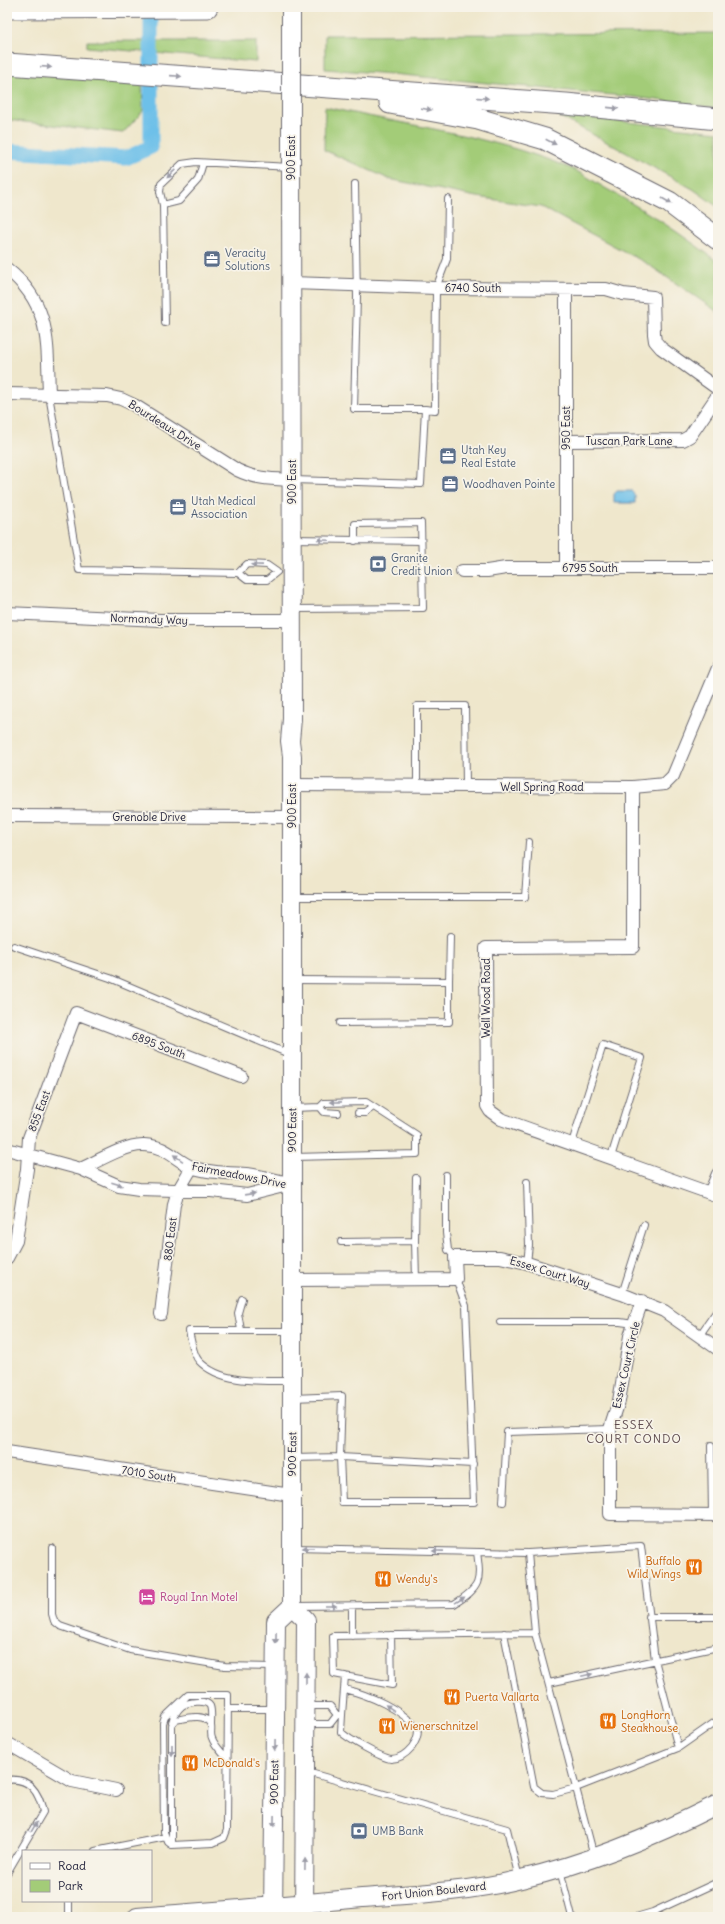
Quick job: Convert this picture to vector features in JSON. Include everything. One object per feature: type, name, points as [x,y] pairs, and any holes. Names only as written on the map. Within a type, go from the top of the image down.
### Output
[{"type":"highway","points":[[7,8],[207,7]]},
{"type":"highway","points":[[7,64],[566,104],[718,119]]},
{"type":"highway","points":[[221,79],[431,110],[478,119],[545,139],[669,202],[718,239]]},
{"type":"main road","name":"900 East","points":[[273,1912],[276,1621],[292,1606],[291,1495],[293,1108],[292,786],[290,741],[292,615],[284,572],[292,538],[291,7]]},
{"type":"main road","points":[[292,1606],[306,1620],[304,1910]]},
{"type":"main road","name":"Fort Union Boulevard","points":[[137,1917],[304,1910],[450,1891],[519,1880],[595,1858],[680,1823],[718,1804]]},
{"type":"street","points":[[7,269],[20,279],[33,297],[43,317],[47,338],[49,395]]},
{"type":"street","name":"6740 South","points":[[292,283],[436,288],[566,288],[606,290],[623,294],[653,297],[655,341],[661,348],[718,389]]},
{"type":"street","name":"950 East","points":[[566,288],[566,568]]},
{"type":"street","name":"Bourdeaux Drive","points":[[7,394],[107,396],[120,399],[134,405],[243,473],[259,478],[292,480]]},
{"type":"street","name":"Tuscan Park Lane","points":[[566,441],[683,440],[690,436],[718,395]]},
{"type":"street","name":"6795 South","points":[[462,571],[487,571],[506,568],[718,568]]},
{"type":"street","name":"Normandy Way","points":[[7,613],[160,620],[292,615]]},
{"type":"street","name":"Well Spring Road","points":[[292,786],[633,787],[664,784],[673,776],[718,668]]},
{"type":"street","name":"Well Wood Road","points":[[633,787],[633,947],[486,948],[487,1106],[490,1111],[501,1119],[714,1194]]},
{"type":"street","name":"Grenoble Drive","points":[[7,816],[292,817]]},
{"type":"street","name":"6895 South","points":[[76,1013],[241,1076]]},
{"type":"street","name":"855 East","points":[[7,1258],[16,1241],[29,1138],[76,1013]]},
{"type":"street","name":"Fairmeadows Drive","points":[[81,1169],[130,1147],[143,1145],[168,1151],[192,1167],[213,1172],[247,1174],[292,1184]]},
{"type":"street","name":"Fairmeadows Drive","points":[[7,1149],[28,1153],[81,1169],[119,1186],[152,1190],[211,1191],[247,1195],[292,1184]]},
{"type":"street","name":"880 East","points":[[161,1314],[174,1204],[178,1191],[192,1167]]},
{"type":"street","points":[[714,1194],[718,1174]]},
{"type":"street","name":"Essex Court Way","points":[[455,1258],[500,1257],[526,1262],[622,1294],[664,1311],[718,1349]]},
{"type":"street","points":[[292,1280],[456,1279],[455,1258]]},
{"type":"street","name":"Essex Court Circle","points":[[642,1301],[634,1324],[619,1401],[610,1429],[610,1514],[715,1515]]},
{"type":"street","name":"7010 South","points":[[7,1452],[291,1495]]},
{"type":"street","points":[[7,1743],[72,1781],[116,1790]]},
{"type":"lane","points":[[165,323],[163,205],[160,192],[161,184],[182,164],[291,159]]},
{"type":"lane","points":[[163,205],[179,202],[198,180],[203,163]]},
{"type":"lane","points":[[355,184],[357,285],[354,409],[435,410],[436,288],[447,259],[448,199]]},
{"type":"lane","points":[[49,395],[79,570],[238,572],[247,580],[267,580],[284,572]]},
{"type":"lane","points":[[292,480],[421,484],[425,409]]},
{"type":"lane","points":[[292,615],[423,608],[421,523],[355,524],[355,541]]},
{"type":"lane","points":[[292,538],[355,541],[421,541]]},
{"type":"lane","points":[[238,572],[247,564],[266,565],[284,572]]},
{"type":"lane","points":[[417,786],[417,706],[465,706],[466,786]]},
{"type":"lane","points":[[292,897],[525,897],[529,842]]},
{"type":"lane","points":[[340,1023],[449,1022],[450,936]]},
{"type":"lane","points":[[14,946],[110,978],[292,1056]]},
{"type":"lane","points":[[292,980],[449,981]]},
{"type":"lane","points":[[572,1143],[603,1046],[642,1058],[611,1157]]},
{"type":"lane","points":[[292,1158],[417,1154],[417,1135],[366,1102],[324,1102],[320,1107],[293,1108]]},
{"type":"lane","points":[[320,1107],[324,1112],[338,1113]]},
{"type":"lane","points":[[358,1113],[365,1113],[373,1107]]},
{"type":"lane","points":[[446,1176],[446,1233],[448,1250],[455,1258]]},
{"type":"lane","points":[[416,1178],[416,1280]]},
{"type":"lane","points":[[526,1262],[529,1246],[528,1182]]},
{"type":"lane","points":[[622,1294],[644,1225]]},
{"type":"lane","points":[[341,1242],[415,1241]]},
{"type":"lane","points":[[292,1331],[189,1331],[198,1360],[220,1375],[256,1381],[292,1390],[342,1396],[340,1457],[342,1502],[474,1502],[466,1306],[456,1279]]},
{"type":"lane","points":[[241,1330],[238,1313],[242,1299]]},
{"type":"lane","points":[[699,1336],[718,1309]]},
{"type":"lane","points":[[500,1322],[620,1322],[634,1324]]},
{"type":"lane","points":[[503,1502],[507,1432],[610,1429]]},
{"type":"lane","points":[[711,1446],[715,1515]]},
{"type":"lane","points":[[292,1458],[340,1457],[473,1464]]},
{"type":"lane","points":[[292,1548],[528,1553],[641,1546],[655,1660],[678,1748]]},
{"type":"lane","points":[[52,1548],[52,1614],[54,1621],[60,1626],[130,1650],[225,1666],[276,1667]]},
{"type":"lane","points":[[292,1606],[454,1604],[471,1593],[480,1576],[477,1552]]},
{"type":"lane","points":[[528,1553],[535,1633],[595,1858]]},
{"type":"lane","points":[[352,1606],[352,1636]]},
{"type":"lane","points":[[649,1617],[718,1617]]},
{"type":"lane","points":[[391,1635],[392,1685],[334,1674],[333,1636],[504,1633],[535,1633]]},
{"type":"lane","points":[[504,1633],[534,1787],[542,1793],[553,1794],[576,1788],[678,1748],[718,1720]]},
{"type":"lane","points":[[549,1683],[718,1647]]},
{"type":"lane","points":[[344,1689],[363,1694],[377,1700],[413,1724],[418,1730],[418,1736],[409,1750],[402,1757],[390,1759],[349,1739],[341,1732],[340,1715],[345,1676]]},
{"type":"lane","points":[[188,1695],[228,1695],[227,1759],[226,1835],[220,1842],[172,1845],[168,1842],[166,1837],[162,1722],[165,1717],[188,1695]]},
{"type":"lane","points":[[172,1845],[172,1725],[176,1714],[182,1706],[192,1702],[208,1703],[211,1707],[212,1739]]},
{"type":"lane","points":[[306,1706],[330,1706],[340,1715]]},
{"type":"lane","points":[[227,1709],[275,1709]]},
{"type":"lane","points":[[305,1724],[330,1724],[340,1715]]},
{"type":"lane","points":[[172,1725],[176,1720],[188,1718],[203,1718],[208,1720],[211,1725],[212,1739],[227,1759]]},
{"type":"lane","points":[[305,1772],[507,1829],[519,1880]]},
{"type":"lane","points":[[7,1780],[17,1779],[34,1788],[40,1798],[43,1812],[7,1873]]},
{"type":"lane","points":[[100,1850],[166,1837]]},
{"type":"lane","points":[[560,1869],[572,1917]]},
{"type":"lane","points":[[636,1917],[653,1912],[718,1882]]},
{"type":"lane","points":[[69,1902],[69,1917]]},
{"type":"green space","points":[[718,33],[718,108],[634,97],[325,69],[325,35]]},
{"type":"green space","points":[[87,41],[256,41],[256,62],[87,47]]},
{"type":"green space","points":[[7,72],[142,84],[143,111],[123,133],[7,120]]},
{"type":"green space","points":[[325,107],[477,138],[536,155],[580,173],[663,223],[718,262],[718,312],[646,263],[541,207],[471,196],[389,179],[324,150]]},
{"type":"green space","points":[[555,114],[718,132],[718,207],[693,189]]},
{"type":"water","points":[[617,491],[632,491],[635,496],[635,503],[614,503],[614,494]]},
{"type":"waterway","points":[[7,151],[126,158],[151,147],[151,7]]},
{"type":"place","name":"Veracity Solutions","points":[[212,259]]},
{"type":"place","name":"Utah Key Real Estate","points":[[448,456]]},
{"type":"place","name":"Woodhaven Pointe","points":[[450,484]]},
{"type":"place","name":"Utah Medical Association","points":[[178,507]]},
{"type":"place","name":"Granite Credit Union","points":[[378,564]]},
{"type":"place","name":"Buffalo Wild Wings","points":[[694,1567]]},
{"type":"place","name":"Wendy's","points":[[383,1579]]},
{"type":"place","name":"Royal Inn Motel","points":[[147,1597]]},
{"type":"place","name":"Puerta Vallarta","points":[[452,1697]]},
{"type":"place","name":"LongHorn Steakhouse","points":[[608,1721]]},
{"type":"place","name":"Wienerschnitzel","points":[[387,1726]]},
{"type":"place","name":"McDonald's","points":[[190,1763]]},
{"type":"place","name":"UMB Bank","points":[[359,1831]]},
{"type":"district","name":"ESSEX COURT CONDO","points":[[634,1432]]}]
